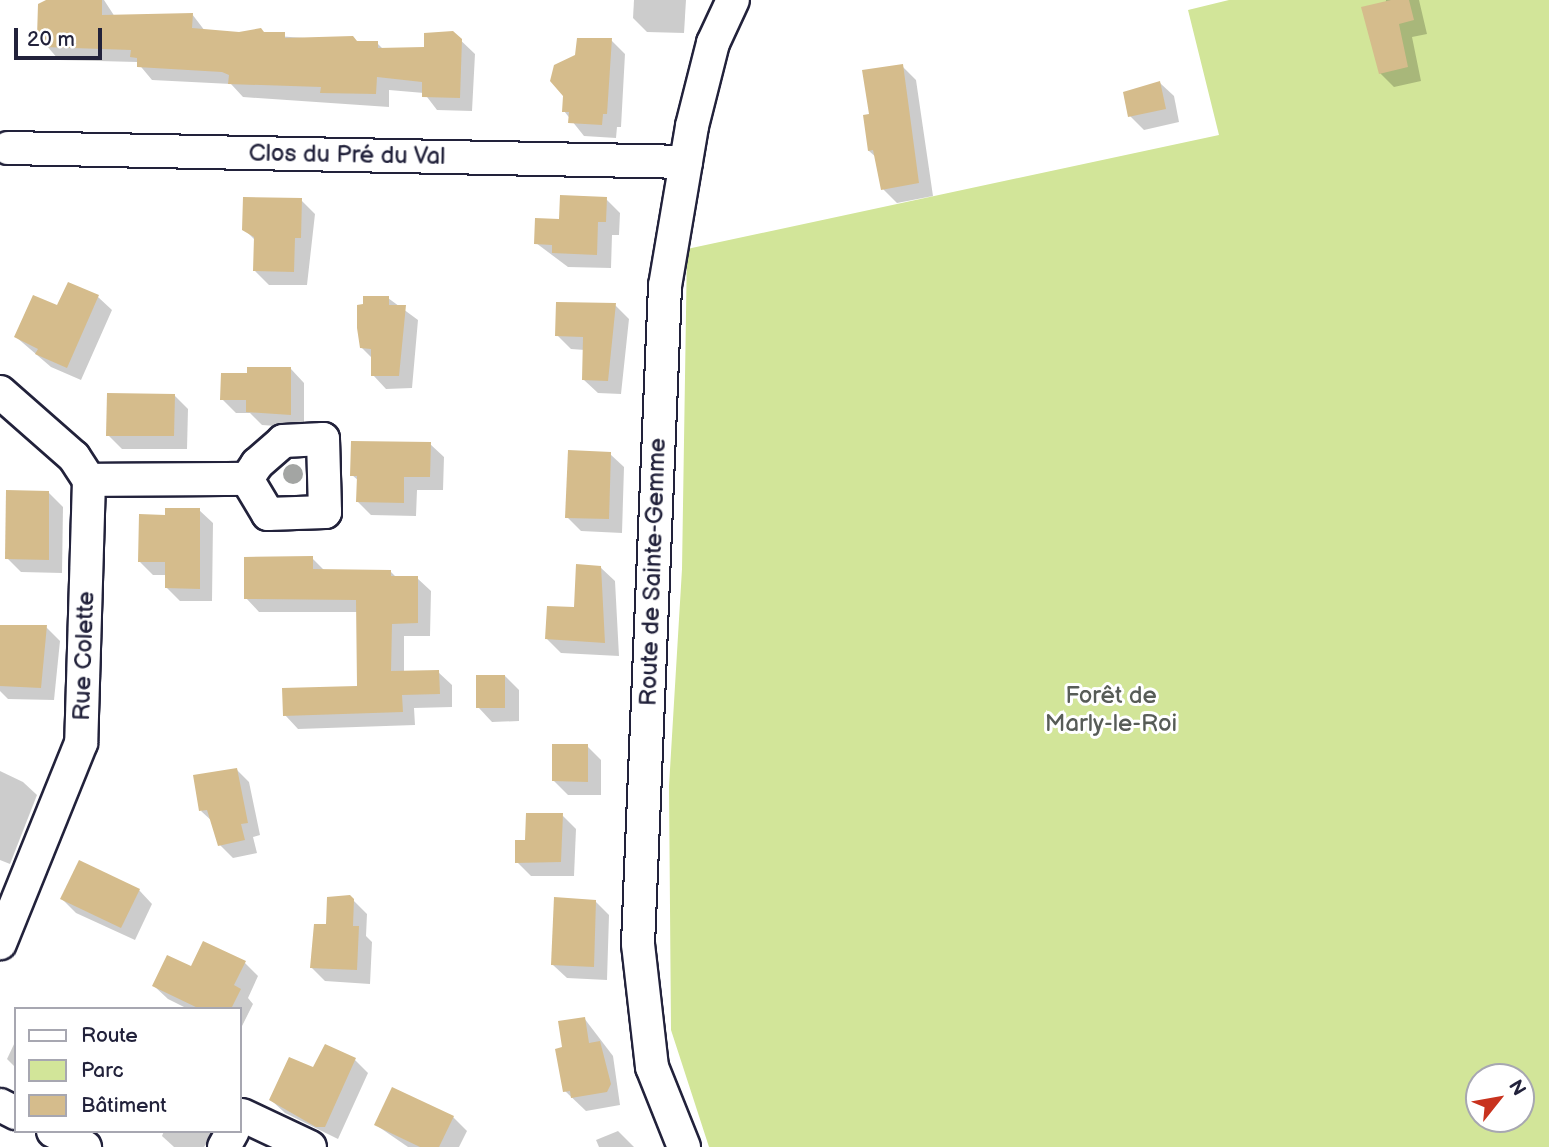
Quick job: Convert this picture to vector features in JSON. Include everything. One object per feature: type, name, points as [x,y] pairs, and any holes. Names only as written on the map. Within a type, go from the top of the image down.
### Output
[{"type":"street","name":"Route de Sainte-Gemme","points":[[684,1147],[652,1068],[638,944],[665,286],[686,162],[713,43],[733,0]]},
{"type":"street","name":"Clos du Pré du Val","points":[[8,148],[686,162]]},
{"type":"street","points":[[0,392],[75,457],[89,480],[247,479]]},
{"type":"street","name":"Rue Colette","points":[[1,936],[81,743],[89,480]]},
{"type":"street","points":[[242,1115],[310,1147]]},
{"type":"street","points":[[57,1133],[85,1147]]},
{"type":"green space","name":"Forêt de Marly-le-Roi","points":[[1229,0],[1549,0],[1549,1147],[709,1147],[671,1030],[669,786],[682,569],[687,249],[1219,135],[1188,10]]},
{"type":"building","points":[[46,0],[102,0],[102,15],[193,13],[192,28],[239,32],[261,28],[264,32],[285,32],[285,38],[353,36],[357,41],[378,41],[378,48],[424,47],[424,33],[453,31],[462,39],[460,98],[422,97],[422,82],[377,77],[376,94],[320,93],[321,87],[228,84],[229,75],[222,72],[137,67],[137,58],[130,57],[131,50],[44,47],[44,38],[37,37],[38,4]]},
{"type":"building","points":[[1391,0],[1409,0],[1414,20],[1399,24],[1408,67],[1379,74],[1361,7]]},
{"type":"building","points":[[577,38],[612,38],[607,114],[603,114],[602,125],[568,123],[569,112],[562,112],[563,96],[550,81],[554,65],[575,55]]},
{"type":"building","points":[[903,64],[919,183],[881,190],[873,150],[868,151],[863,115],[869,114],[862,70]]},
{"type":"building","points":[[1160,81],[1166,109],[1128,117],[1123,92]]},
{"type":"building","points":[[560,195],[607,197],[606,222],[598,222],[597,255],[552,253],[552,245],[534,244],[535,218],[559,219]]},
{"type":"building","points":[[243,197],[302,198],[301,238],[295,238],[294,272],[253,271],[254,237],[242,230]]},
{"type":"building","points":[[68,282],[99,295],[67,368],[35,354],[38,349],[14,337],[33,295],[57,305]]},
{"type":"building","points":[[363,296],[389,296],[389,305],[406,305],[399,376],[371,376],[371,349],[360,348],[357,328],[357,305],[363,304]]},
{"type":"building","points":[[556,302],[616,303],[608,381],[582,380],[583,337],[555,336]]},
{"type":"building","points":[[247,367],[291,367],[291,415],[246,412],[246,400],[220,400],[221,373],[247,373]]},
{"type":"building","points":[[107,393],[175,394],[174,436],[106,436]]},
{"type":"building","points":[[351,441],[431,442],[430,477],[404,477],[404,503],[356,502],[357,476],[350,476]]},
{"type":"building","points":[[568,450],[611,452],[609,519],[565,518]]},
{"type":"building","points":[[6,490],[49,491],[49,560],[5,559]]},
{"type":"building","points":[[165,508],[200,508],[200,589],[165,588],[165,562],[138,562],[139,514],[165,515]]},
{"type":"building","points":[[313,556],[313,569],[391,570],[391,576],[418,576],[418,623],[392,624],[391,671],[439,670],[440,694],[402,695],[403,712],[283,716],[282,688],[357,686],[356,600],[244,599],[244,557]]},
{"type":"building","points":[[576,564],[601,566],[605,643],[545,639],[547,606],[574,607]]},
{"type":"building","points":[[0,625],[47,625],[41,688],[0,686]]},
{"type":"building","points":[[476,675],[505,675],[505,708],[476,708]]},
{"type":"building","points":[[552,744],[588,744],[588,782],[552,781]]},
{"type":"building","points":[[237,768],[248,823],[241,824],[245,840],[218,846],[207,810],[199,811],[193,775]]},
{"type":"building","points":[[526,813],[563,813],[561,862],[515,863],[515,840],[525,840]]},
{"type":"building","points":[[79,860],[140,889],[121,928],[60,899]]},
{"type":"building","points":[[350,895],[354,899],[353,926],[359,926],[357,970],[310,968],[314,924],[326,924],[327,897]]},
{"type":"building","points":[[554,897],[596,900],[594,967],[551,965]]},
{"type":"building","points":[[203,941],[246,961],[234,985],[241,989],[232,1007],[196,1007],[152,986],[167,955],[191,966]]},
{"type":"building","points":[[585,1017],[589,1043],[600,1041],[611,1084],[607,1092],[571,1098],[570,1091],[563,1092],[555,1049],[562,1047],[558,1021]]},
{"type":"building","points":[[325,1044],[356,1058],[325,1127],[316,1127],[269,1100],[289,1057],[313,1067]]},
{"type":"building","points":[[392,1087],[454,1116],[439,1147],[420,1147],[374,1125]]}]
